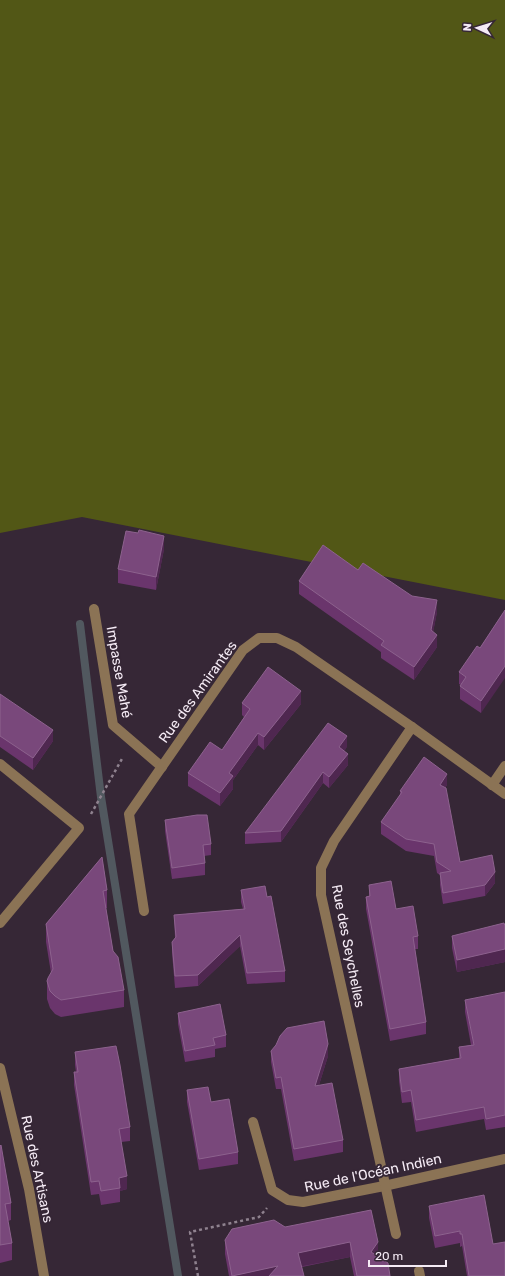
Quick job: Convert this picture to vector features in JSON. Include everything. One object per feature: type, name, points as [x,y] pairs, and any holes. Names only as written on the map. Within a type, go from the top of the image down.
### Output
[{"type":"street","name":"Impasse Mahé","points":[[94,609],[113,725],[162,767]]},
{"type":"street","name":"Rue des Amirantes","points":[[144,911],[129,814],[243,650],[259,638],[277,638],[296,647],[412,727]]},
{"type":"street","points":[[412,727],[505,794]]},
{"type":"street","name":"Rue des Seychelles","points":[[396,1234],[384,1186],[321,895],[321,868],[334,842],[412,727]]},
{"type":"street","points":[[0,764],[79,828],[0,923]]},
{"type":"street","points":[[492,784],[505,766]]},
{"type":"street","name":"Rue des Artisans","points":[[0,1068],[29,1189],[44,1276]]},
{"type":"street","points":[[253,1122],[272,1190],[279,1195]]},
{"type":"street","name":"Rue de l'Océan Indien","points":[[279,1195],[288,1200],[303,1202],[384,1186],[505,1158]]},
{"type":"path","points":[[79,828],[92,813],[132,742]]},
{"type":"path","points":[[198,1276],[190,1232],[259,1217],[279,1195]]},
{"type":"green space","points":[[0,0],[505,0],[505,600],[82,517],[0,533]]},
{"type":"building","points":[[139,530],[164,536],[156,577],[118,569],[126,531],[138,533]]},
{"type":"building","points":[[323,545],[358,570],[363,563],[412,596],[437,600],[431,630],[437,635],[414,667],[381,645],[384,641],[299,581]]},
{"type":"building","points":[[505,610],[505,666],[481,701],[460,686],[466,677],[459,672],[477,646],[480,648]]},
{"type":"building","points":[[268,667],[301,691],[264,737],[258,733],[229,773],[233,776],[220,793],[188,773],[210,742],[222,750],[250,709],[242,703]]},
{"type":"building","points":[[0,694],[53,730],[33,758],[0,736]]},
{"type":"building","points":[[328,723],[347,736],[339,747],[348,754],[329,777],[323,772],[281,831],[245,833]]},
{"type":"building","points":[[424,757],[447,774],[440,785],[446,788],[460,862],[492,855],[495,872],[485,885],[443,893],[440,873],[451,871],[437,862],[434,844],[406,839],[381,822],[402,792],[400,791]]},
{"type":"building","points":[[207,815],[211,844],[203,845],[205,863],[172,868],[165,820]]},
{"type":"building","points":[[102,857],[107,890],[103,891],[113,951],[118,957],[124,990],[61,1000],[50,991],[47,981],[53,969],[46,924]]},
{"type":"building","points":[[391,881],[396,909],[413,906],[418,936],[413,937],[426,1022],[390,1029],[366,897],[370,896],[369,885]]},
{"type":"building","points":[[265,886],[267,897],[271,896],[285,971],[247,973],[240,935],[198,975],[175,976],[172,942],[176,937],[174,915],[245,909],[241,890]]},
{"type":"building","points":[[504,923],[505,949],[457,960],[452,936]]},
{"type":"building","points":[[505,992],[505,1115],[486,1119],[484,1107],[416,1120],[411,1090],[402,1092],[399,1069],[461,1058],[459,1047],[474,1045],[465,1000]]},
{"type":"building","points":[[220,1004],[226,1035],[213,1038],[215,1045],[185,1051],[178,1013]]},
{"type":"building","points":[[324,1021],[328,1044],[315,1086],[332,1083],[343,1140],[294,1149],[281,1077],[276,1078],[271,1051],[287,1028]]},
{"type":"building","points":[[116,1046],[130,1127],[119,1129],[127,1176],[119,1178],[120,1188],[101,1191],[99,1181],[91,1182],[74,1072],[78,1072],[75,1052]]},
{"type":"building","points":[[208,1087],[211,1102],[229,1099],[238,1152],[199,1159],[187,1090]]},
{"type":"building","points":[[1,1145],[11,1203],[5,1204],[12,1243],[0,1245],[0,1146]]},
{"type":"building","points":[[484,1195],[493,1244],[505,1242],[505,1276],[469,1276],[462,1234],[460,1234],[460,1231],[435,1236],[429,1206]]},
{"type":"building","points":[[371,1210],[378,1242],[371,1252],[388,1263],[390,1276],[357,1276],[350,1242],[298,1253],[304,1276],[269,1276],[278,1266],[232,1276],[225,1240],[232,1229],[274,1220],[285,1227]]},
{"type":"waterway","points":[[80,624],[101,797],[178,1276]]}]
